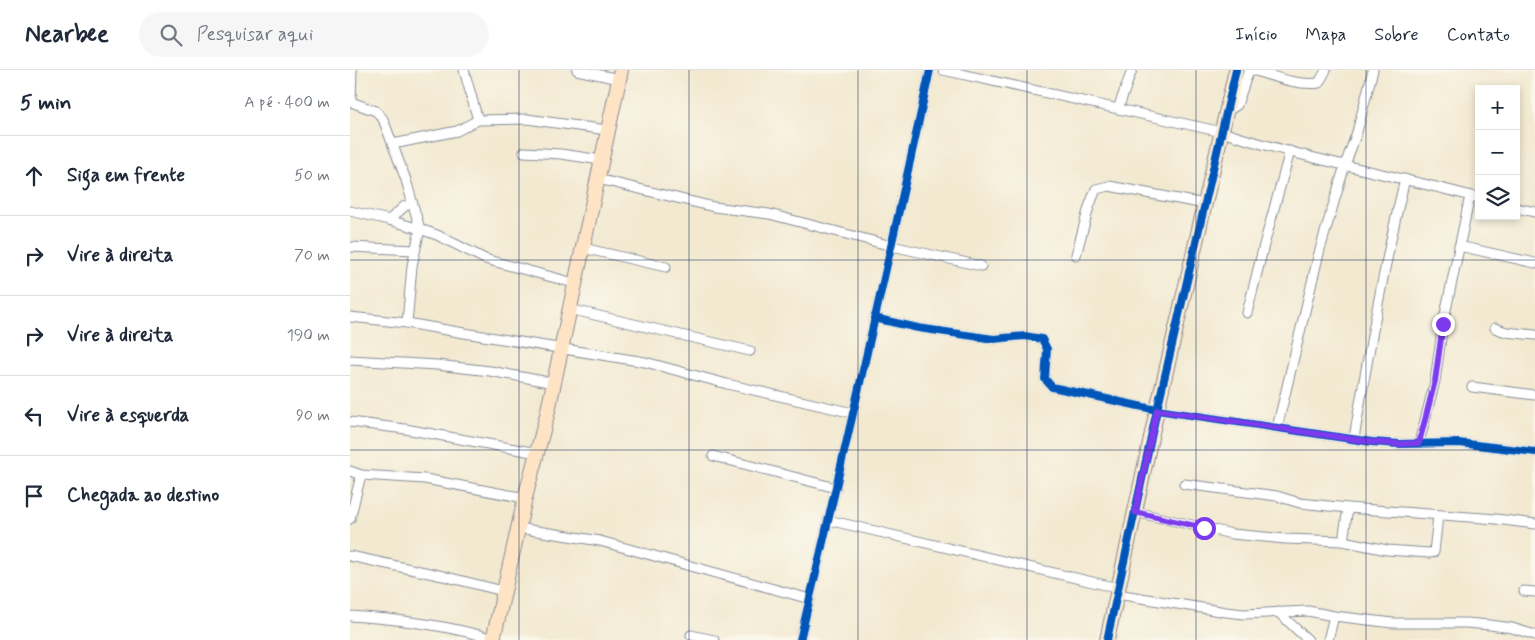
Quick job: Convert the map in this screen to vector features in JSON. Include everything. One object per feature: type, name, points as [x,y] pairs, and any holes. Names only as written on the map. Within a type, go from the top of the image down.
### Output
[{"type":"street","points":[[352,70],[351,104],[376,111],[380,115],[393,144],[420,229],[412,266],[407,322]]},
{"type":"street","points":[[464,70],[478,120]]},
{"type":"street","points":[[350,616],[452,627],[493,639],[525,498],[554,383],[620,74],[577,70]]},
{"type":"street","points":[[800,640],[892,246],[930,70]]},
{"type":"street","points":[[943,70],[1222,132],[1474,197],[1459,246],[1443,324],[1435,381],[1419,443]]},
{"type":"street","points":[[1118,109],[1132,70]]},
{"type":"street","points":[[1107,640],[1157,410],[1236,70]]},
{"type":"street","points":[[1226,112],[1237,105],[1250,70],[1300,83],[1312,84],[1319,83],[1326,70]]},
{"type":"street","points":[[1277,428],[1319,253],[1345,165],[1357,132],[1372,70]]},
{"type":"street","points":[[393,144],[457,131],[478,120],[527,119],[607,130]]},
{"type":"street","points":[[1247,313],[1290,151]]},
{"type":"street","points":[[524,152],[561,154],[601,160]]},
{"type":"street","points":[[598,179],[714,207],[769,214],[892,246],[981,266]]},
{"type":"street","points":[[1354,438],[1372,332],[1405,179]]},
{"type":"street","points":[[1076,255],[1096,189],[1109,186],[1205,204]]},
{"type":"street","points":[[389,220],[405,206],[412,204]]},
{"type":"street","points":[[1520,209],[1535,212]]},
{"type":"street","points":[[350,211],[389,220],[437,235],[485,259],[574,283]]},
{"type":"street","points":[[1459,246],[1535,262]]},
{"type":"street","points":[[350,247],[415,250]]},
{"type":"street","points":[[583,248],[666,266]]},
{"type":"street","points":[[569,309],[750,351]]},
{"type":"street","points":[[350,317],[407,322],[645,362],[769,394],[853,412]]},
{"type":"street","points":[[874,318],[918,328],[994,339],[1025,336],[1042,339],[1047,350],[1045,380],[1052,387],[1157,410],[1388,444],[1460,443],[1535,453]]},
{"type":"street","points":[[1495,328],[1506,332],[1535,335]]},
{"type":"street","points":[[350,360],[437,365],[554,383]]},
{"type":"street","points":[[1472,387],[1535,395]]},
{"type":"street","points":[[350,422],[404,429],[536,453]]},
{"type":"street","points":[[713,456],[836,488]]},
{"type":"street","points":[[350,471],[361,475],[425,479],[525,498]]},
{"type":"street","points":[[350,519],[361,475]]},
{"type":"street","points":[[1184,484],[1277,496],[1300,502],[1348,508],[1496,519],[1535,524]]},
{"type":"street","points":[[1343,541],[1348,508]]},
{"type":"street","points":[[1135,512],[1232,534],[1343,541],[1387,550],[1434,552],[1438,516]]},
{"type":"street","points":[[828,520],[1118,591],[1226,612],[1244,614],[1308,611],[1393,623],[1466,623],[1512,628],[1534,636]]},
{"type":"street","points":[[518,528],[600,541],[810,599]]},
{"type":"street","points":[[350,556],[503,591]]},
{"type":"street","points":[[1524,591],[1535,592]]},
{"type":"street","points":[[1278,612],[1308,640]]},
{"type":"street","points":[[1328,640],[1334,616]]},
{"type":"street","points":[[691,634],[714,640]]},
{"type":"cycle path","points":[[800,640],[930,70]]},
{"type":"cycle path","points":[[1107,640],[1157,410],[1236,70]]},
{"type":"cycle path","points":[[874,318],[918,328],[994,339],[1025,336],[1042,339],[1047,349],[1045,379],[1052,387],[1157,410],[1372,442],[1399,444],[1459,443],[1535,452]]},
{"type":"route","points":[[1204,528],[1135,512],[1157,410],[1372,442],[1388,444],[1419,443],[1435,381],[1443,324]]}]
